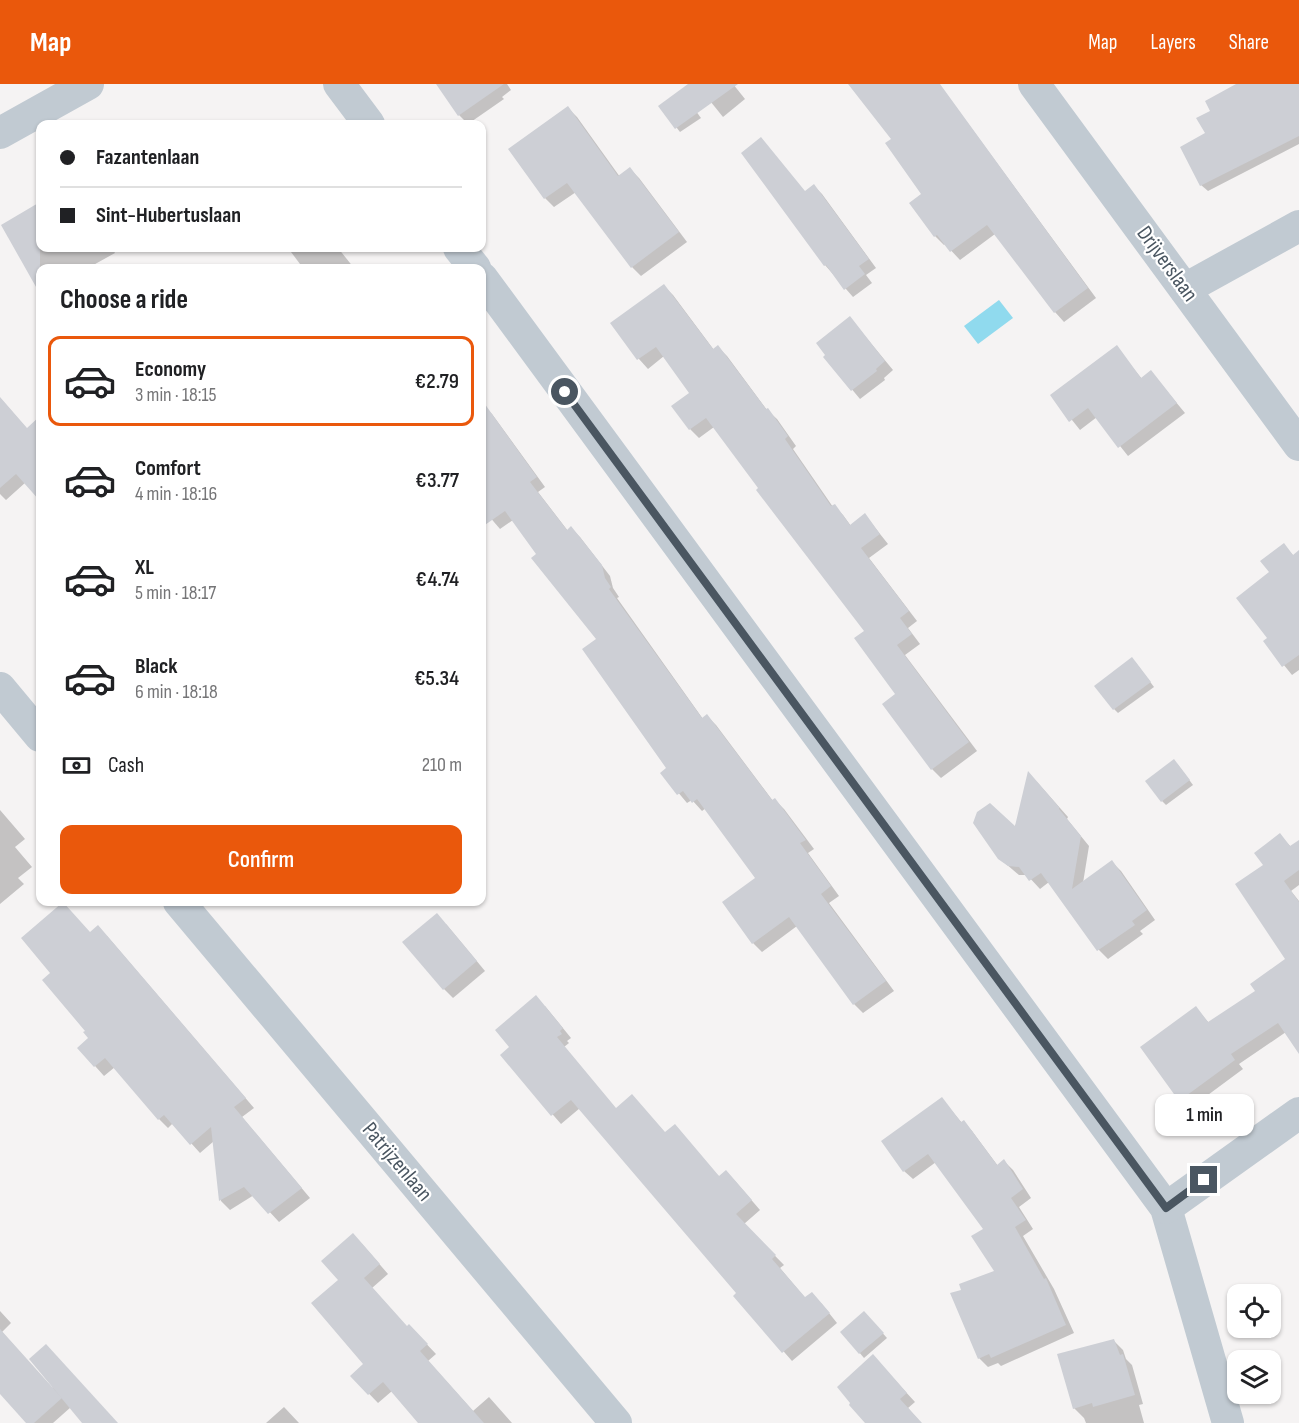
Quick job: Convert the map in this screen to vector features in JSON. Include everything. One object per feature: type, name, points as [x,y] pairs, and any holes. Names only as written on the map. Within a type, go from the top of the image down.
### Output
[{"type":"street","points":[[3,125],[88,84]]},
{"type":"street","points":[[339,84],[366,120]]},
{"type":"street","name":"Drijverslaan","points":[[1034,84],[1299,445]]},
{"type":"street","points":[[1185,289],[1299,226]]},
{"type":"street","points":[[486,283],[1166,1208],[1228,1423]]},
{"type":"street","points":[[0,688],[36,731]]},
{"type":"street","name":"Patrijzenlaan","points":[[182,906],[616,1423]]},
{"type":"street","points":[[1166,1208],[1299,1113]]},
{"type":"water","points":[[999,300],[1013,318],[978,344],[964,326]]},
{"type":"building","points":[[436,84],[504,84],[458,116]]},
{"type":"building","points":[[688,84],[738,84],[675,129],[658,106]]},
{"type":"building","points":[[848,84],[940,84],[1088,288],[1054,313],[987,225],[950,252],[937,235],[934,237],[909,203],[921,194],[885,143],[891,139]]},
{"type":"building","points":[[1236,84],[1299,84],[1299,136],[1200,186],[1180,147],[1205,133],[1196,118],[1210,111],[1205,101]]},
{"type":"building","points":[[568,106],[618,176],[630,167],[679,232],[631,268],[567,183],[544,199],[508,149]]},
{"type":"building","points":[[761,137],[805,191],[814,184],[869,259],[859,266],[865,274],[844,290],[741,153]]},
{"type":"building","points":[[36,204],[36,252],[40,252],[40,264],[36,264],[36,287],[1,225]]},
{"type":"building","points":[[664,284],[713,349],[718,345],[766,409],[768,408],[788,436],[785,439],[831,506],[835,504],[850,525],[865,513],[880,534],[861,548],[909,611],[900,618],[912,634],[897,645],[969,742],[931,770],[882,704],[895,694],[854,638],[864,631],[756,490],[758,488],[706,418],[689,430],[671,406],[689,393],[656,347],[637,360],[610,323]]},
{"type":"building","points":[[850,316],[885,361],[876,369],[877,371],[851,391],[823,357],[825,355],[816,343]]},
{"type":"building","points":[[1117,345],[1141,378],[1151,370],[1177,403],[1118,448],[1088,408],[1069,422],[1050,395]]},
{"type":"building","points":[[0,397],[27,428],[36,420],[36,496],[16,474],[0,488]]},
{"type":"building","points":[[486,406],[537,477],[530,482],[567,530],[571,526],[602,565],[605,578],[611,587],[609,589],[702,718],[707,714],[772,800],[775,798],[806,840],[800,843],[831,886],[821,894],[886,981],[853,1005],[789,917],[752,944],[722,902],[755,878],[697,799],[692,803],[683,791],[677,795],[660,773],[666,768],[582,649],[596,639],[531,558],[536,554],[505,511],[486,524]]},
{"type":"building","points":[[1284,543],[1293,555],[1299,550],[1299,655],[1282,667],[1263,641],[1267,638],[1236,598],[1269,572],[1260,561]]},
{"type":"building","points":[[1132,657],[1151,682],[1113,710],[1094,686]]},
{"type":"building","points":[[1174,759],[1190,780],[1161,802],[1145,781]]},
{"type":"building","points":[[1028,771],[1081,836],[1072,889],[1112,860],[1147,910],[1132,921],[1135,925],[1097,951],[1041,873],[1029,881],[1019,867],[1008,866],[998,859],[973,823],[977,812],[990,803],[1015,826]]},
{"type":"building","points":[[1280,833],[1290,846],[1299,840],[1299,870],[1284,881],[1299,902],[1299,1054],[1278,1023],[1231,1054],[1235,1060],[1179,1101],[1140,1047],[1196,1006],[1208,1022],[1255,991],[1250,984],[1285,959],[1235,884],[1263,865],[1254,853]]},
{"type":"building","points":[[58,906],[67,906],[90,932],[98,925],[246,1098],[234,1107],[302,1188],[268,1214],[244,1187],[219,1201],[211,1127],[190,1145],[164,1115],[158,1120],[105,1058],[94,1067],[77,1048],[88,1038],[83,1032],[85,1031],[42,980],[50,973],[21,938]]},
{"type":"building","points":[[437,913],[477,961],[443,990],[402,942]]},
{"type":"building","points":[[536,995],[563,1028],[560,1031],[562,1034],[557,1037],[616,1108],[632,1094],[665,1132],[675,1124],[719,1176],[726,1170],[752,1200],[736,1214],[776,1255],[772,1259],[805,1297],[812,1292],[830,1313],[782,1353],[733,1296],[736,1293],[571,1100],[551,1116],[500,1055],[509,1047],[495,1030]]},
{"type":"building","points":[[942,1097],[961,1122],[964,1120],[997,1165],[1004,1159],[1023,1189],[1011,1198],[1026,1220],[1015,1227],[1044,1279],[1046,1278],[1066,1325],[991,1358],[989,1354],[978,1359],[950,1293],[961,1290],[959,1284],[994,1271],[971,1236],[983,1229],[928,1154],[903,1172],[881,1141]]},
{"type":"building","points":[[353,1233],[380,1264],[364,1278],[407,1326],[409,1324],[428,1344],[420,1351],[484,1423],[418,1423],[383,1382],[368,1395],[350,1376],[363,1364],[311,1303],[338,1280],[321,1261]]},
{"type":"building","points":[[864,1311],[884,1333],[859,1354],[840,1332]]},
{"type":"building","points":[[0,1329],[62,1398],[34,1423],[26,1423],[0,1394]]},
{"type":"building","points":[[1114,1339],[1120,1355],[1123,1354],[1135,1395],[1093,1407],[1092,1403],[1073,1409],[1057,1354]]},
{"type":"building","points":[[46,1344],[118,1423],[82,1423],[29,1359]]},
{"type":"building","points":[[873,1354],[907,1393],[900,1399],[922,1423],[865,1423],[849,1405],[850,1403],[837,1387]]},
{"type":"route","points":[[565,392],[1166,1208],[1204,1180]]}]
